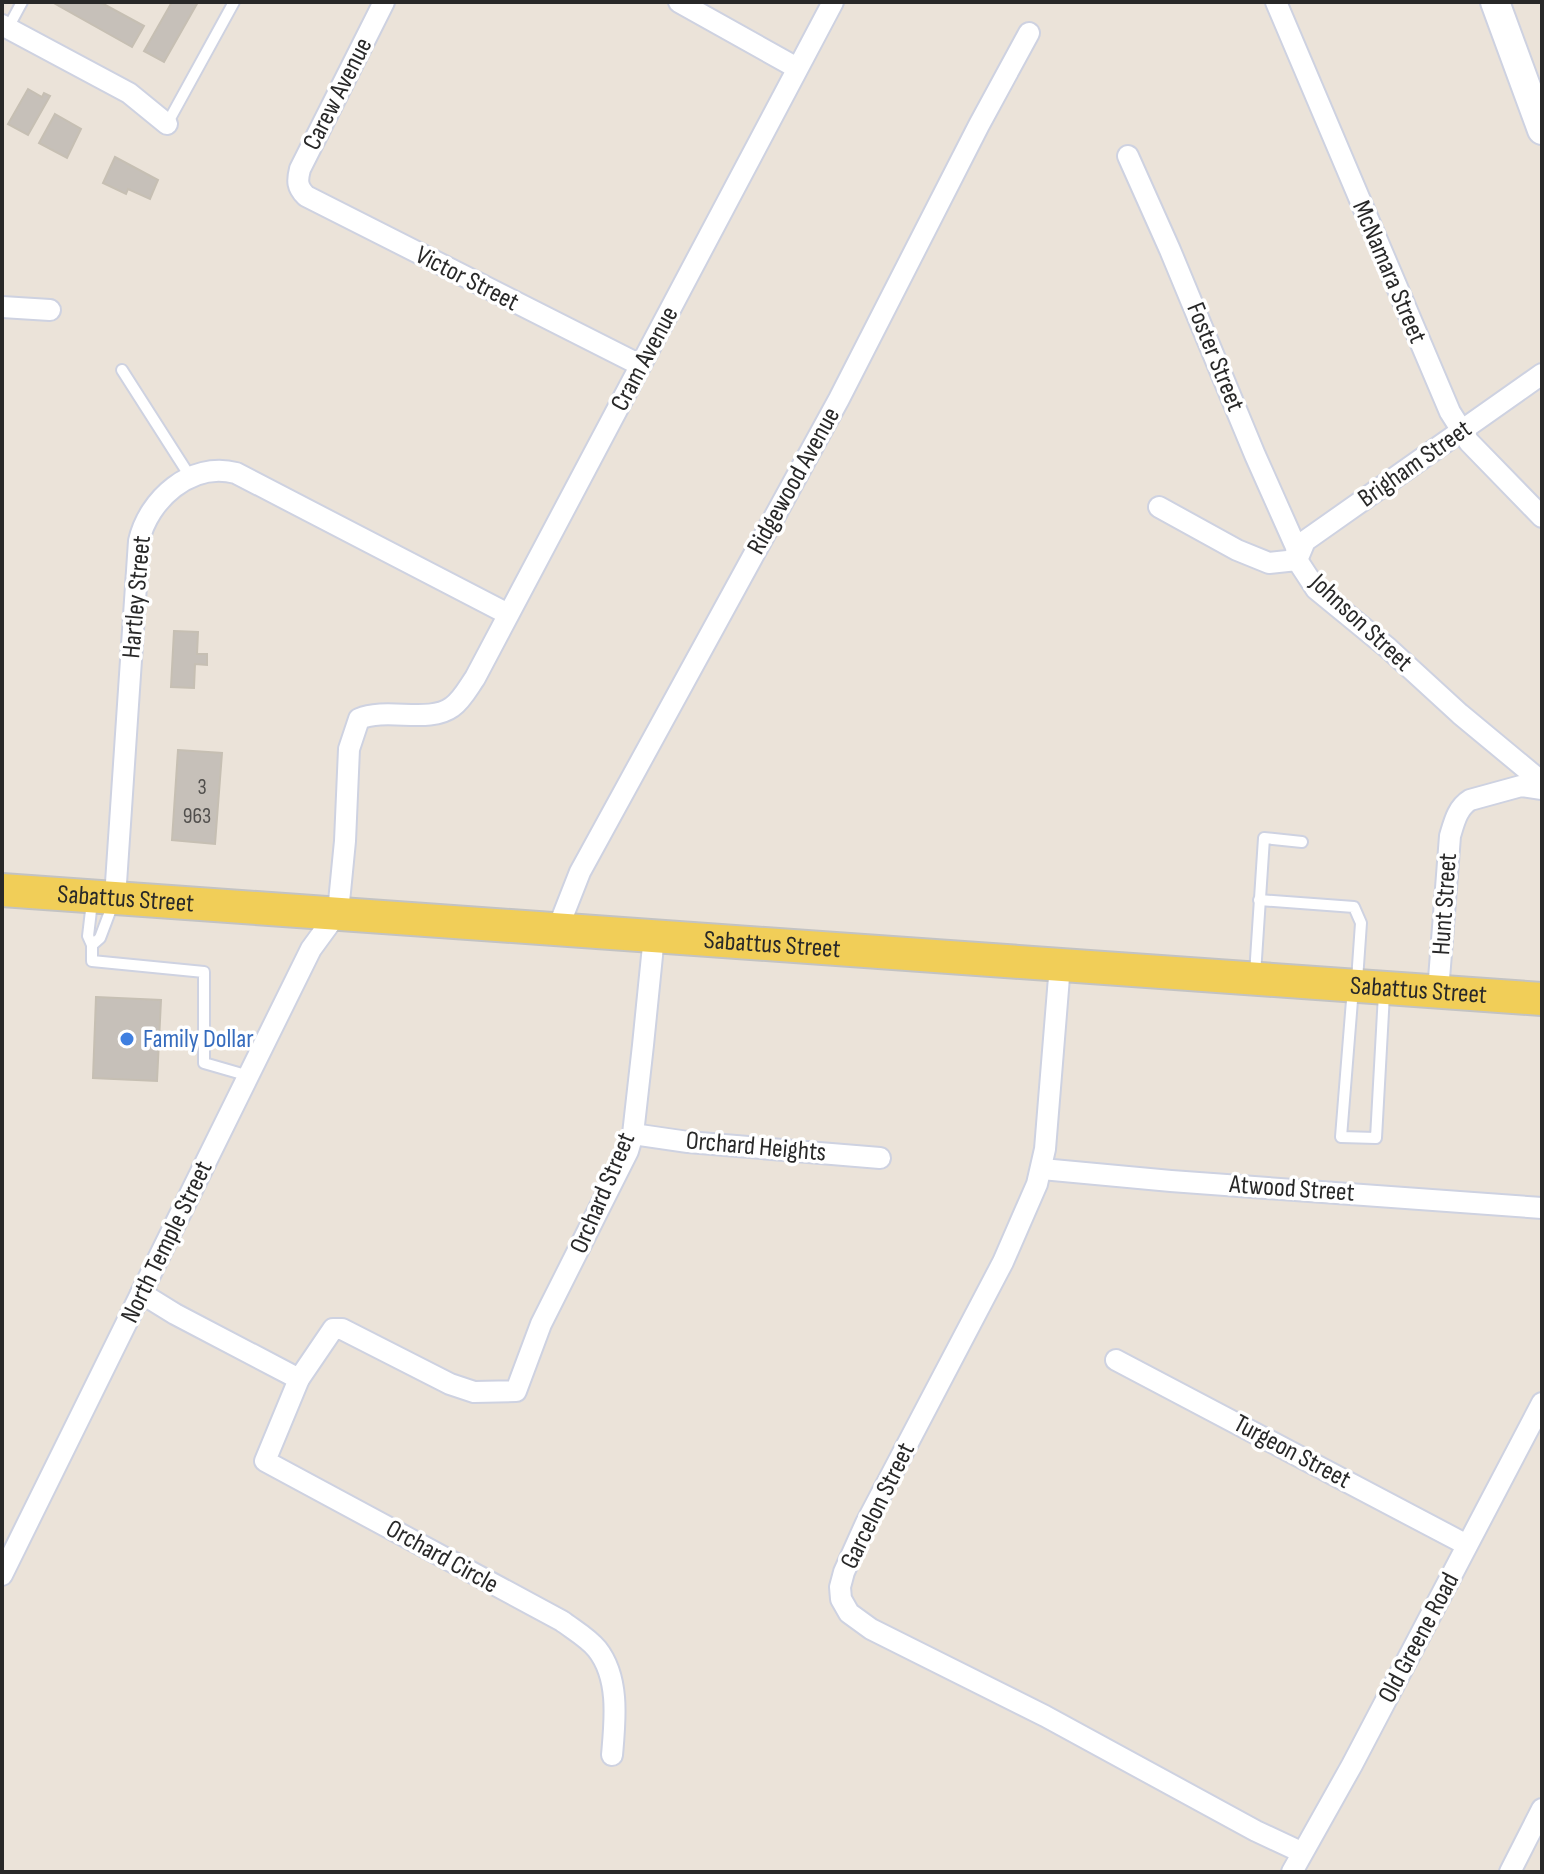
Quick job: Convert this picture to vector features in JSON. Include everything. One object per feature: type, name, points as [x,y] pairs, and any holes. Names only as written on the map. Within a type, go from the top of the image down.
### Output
[{"type":"main road","name":"Sabattus Street","points":[[2,890],[1542,999]]},
{"type":"street","name":"Carew Avenue","points":[[299,187],[300,169],[384,2]]},
{"type":"street","points":[[679,2],[797,68]]},
{"type":"street","name":"Cram Avenue","points":[[338,912],[349,749],[359,719],[369,715],[431,715],[447,710],[461,699],[475,678],[833,2]]},
{"type":"street","name":"McNamara Street","points":[[1276,2],[1364,213],[1461,432],[1542,517]]},
{"type":"street","points":[[1495,2],[1542,130]]},
{"type":"street","points":[[5,26],[129,93],[167,124]]},
{"type":"street","name":"Ridgewood Avenue","points":[[558,928],[580,872],[839,399],[1029,33]]},
{"type":"street","name":"Foster Street","points":[[1128,156],[1296,547],[1297,560]]},
{"type":"street","name":"Victor Street","points":[[299,187],[306,196],[640,365]]},
{"type":"street","points":[[2,307],[50,310]]},
{"type":"street","name":"Brigham Street","points":[[1297,560],[1305,541],[1542,374]]},
{"type":"street","name":"Hartley Street","points":[[104,897],[139,541],[149,512],[171,489],[191,478],[218,472],[236,473],[508,614]]},
{"type":"street","name":"Johnson Street","points":[[1159,507],[1237,550],[1269,563],[1297,560],[1316,589],[1542,782]]},
{"type":"street","name":"Hunt Street","points":[[1438,992],[1450,836],[1456,816],[1470,800],[1521,786],[1542,789]]},
{"type":"street","name":"North Temple Street","points":[[2,1575],[311,949],[338,912]]},
{"type":"street","name":"Orchard Street","points":[[516,1391],[541,1324],[628,1151],[633,1134],[654,936]]},
{"type":"street","name":"Garcelon Street","points":[[1060,965],[1042,1169],[1003,1262],[866,1523],[844,1572],[841,1599],[849,1613],[871,1629],[1045,1716],[1256,1831],[1301,1852]]},
{"type":"street","name":"Orchard Heights","points":[[633,1134],[688,1142],[880,1158]]},
{"type":"street","name":"Atwood Street","points":[[1042,1169],[1542,1208]]},
{"type":"street","points":[[141,1293],[299,1379]]},
{"type":"street","name":"Orchard Circle","points":[[516,1391],[474,1392],[450,1384],[342,1329],[333,1329],[299,1379],[265,1461],[562,1621],[588,1640],[604,1661],[611,1683],[615,1718],[612,1755]]},
{"type":"street","name":"Turgeon Street","points":[[1116,1360],[1467,1545]]},
{"type":"street","name":"Old Greene Road","points":[[1292,1872],[1352,1765],[1542,1403]]},
{"type":"street","points":[[1510,1872],[1542,1809]]},
{"type":"lane","points":[[5,26],[22,2]]},
{"type":"lane","points":[[167,124],[234,2]]},
{"type":"lane","points":[[122,370],[191,478]]},
{"type":"lane","points":[[1254,979],[1264,838],[1302,842]]},
{"type":"lane","points":[[92,945],[100,938],[104,897]]},
{"type":"lane","points":[[104,897],[88,936],[92,945],[92,961],[204,972],[204,1063],[249,1076]]},
{"type":"lane","points":[[1259,900],[1354,907],[1361,923],[1376,1138],[1341,1137],[1365,987]]},
{"type":"building","points":[[52,2],[100,2],[144,26],[132,47]]},
{"type":"building","points":[[172,2],[198,2],[164,62],[144,51]]},
{"type":"building","points":[[28,89],[42,97],[44,93],[50,96],[28,135],[8,124]]},
{"type":"building","points":[[55,114],[81,129],[67,158],[39,143]]},
{"type":"building","points":[[115,157],[158,180],[150,199],[128,189],[126,194],[103,183]]},
{"type":"building","points":[[174,631],[198,632],[197,654],[207,654],[207,665],[195,664],[194,688],[171,687]]},
{"type":"building","points":[[178,750],[222,753],[215,844],[172,840]]},
{"type":"building","name":"Family Dollar","points":[[96,997],[161,1000],[157,1081],[93,1078]]},
{"type":"place","name":"Family Dollar","points":[[127,1039]]}]
